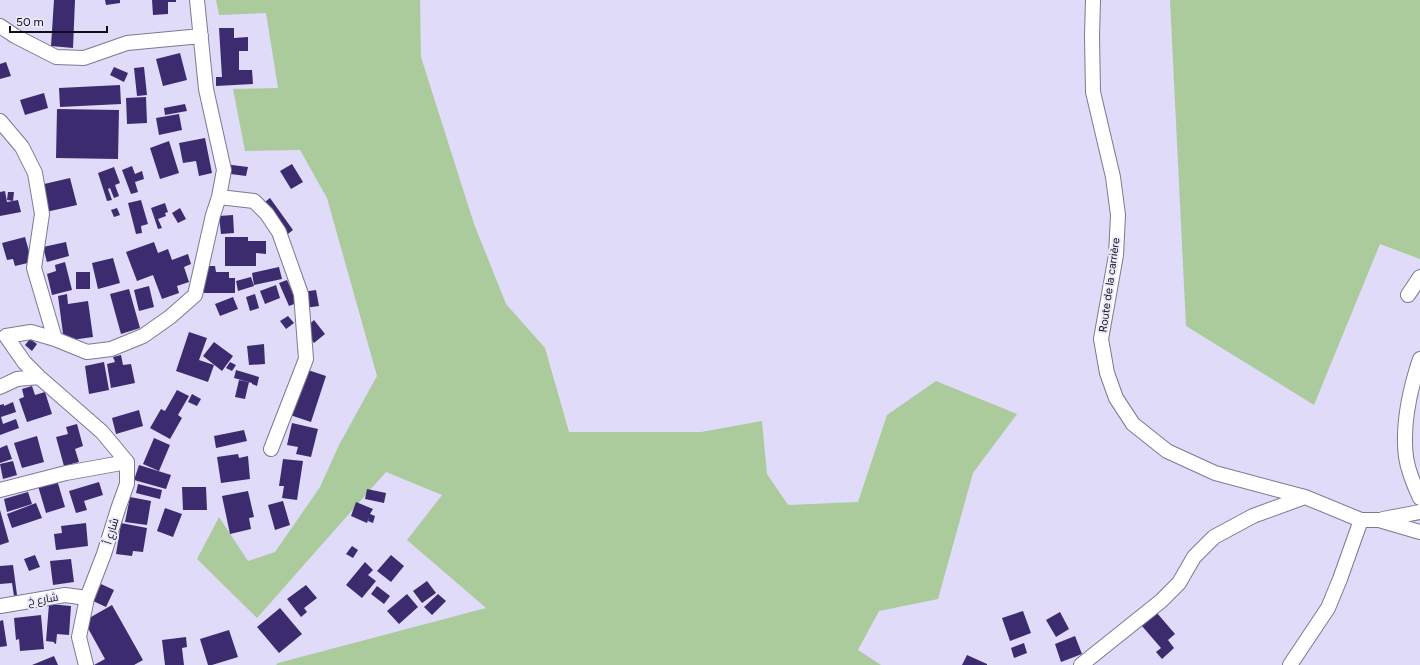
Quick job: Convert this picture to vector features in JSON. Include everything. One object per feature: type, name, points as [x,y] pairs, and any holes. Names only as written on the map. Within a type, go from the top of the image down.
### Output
[{"type":"street","points":[[0,490],[66,473],[127,462],[102,432],[39,377],[3,341],[31,332],[55,339],[87,352],[111,349],[143,336],[170,317],[195,295],[205,249],[219,197],[224,170],[206,88],[198,0]]},
{"type":"street","name":"Route de la carrière","points":[[1093,0],[1093,92],[1114,177],[1118,215],[1116,255],[1101,339],[1107,373],[1116,398],[1133,424],[1167,451],[1215,473],[1305,497],[1361,520],[1379,520],[1420,532]]},
{"type":"street","points":[[0,26],[14,36],[56,57],[84,58],[127,43],[201,36]]},
{"type":"street","points":[[0,121],[22,147],[35,172],[42,214],[34,268],[55,339]]},
{"type":"street","points":[[219,197],[254,201],[267,214],[278,232],[300,294],[306,359],[271,449]]},
{"type":"street","points":[[1408,295],[1420,277]]},
{"type":"street","points":[[1420,359],[1414,376],[1405,427],[1406,457],[1412,480],[1420,498]]},
{"type":"street","points":[[0,387],[17,379],[39,377]]},
{"type":"street","name":"شارع أ","points":[[86,665],[79,637],[87,598],[104,554],[127,484],[127,462]]},
{"type":"street","points":[[1081,665],[1161,601],[1179,583],[1194,557],[1214,537],[1253,516],[1284,506],[1305,497]]},
{"type":"street","points":[[1379,520],[1420,512]]},
{"type":"street","points":[[1290,665],[1328,608],[1361,520]]},
{"type":"street","name":"شارع خ","points":[[0,606],[65,595],[87,598]]},
{"type":"green space","points":[[216,0],[420,0],[421,57],[474,224],[506,304],[545,348],[569,432],[701,432],[762,421],[767,474],[788,505],[858,502],[887,415],[936,381],[1017,414],[973,473],[938,599],[879,611],[858,650],[881,665],[276,665],[278,663],[486,608],[407,540],[442,495],[386,472],[257,618],[197,559],[219,517],[248,561],[275,552],[320,487],[339,445],[377,376],[327,198],[300,150],[245,151],[233,89],[278,88],[266,13],[219,15]]},
{"type":"green space","points":[[1170,0],[1420,0],[1420,259],[1380,244],[1314,405],[1186,326]]},
{"type":"building","points":[[54,0],[75,0],[73,48],[51,46]]},
{"type":"building","points":[[105,0],[120,0],[120,3],[106,5]]},
{"type":"building","points":[[152,0],[176,0],[176,2],[168,2],[168,14],[153,15]]},
{"type":"building","points":[[219,28],[234,28],[234,38],[248,37],[248,51],[239,51],[239,70],[252,70],[253,84],[216,86],[216,77],[222,77]]},
{"type":"building","points":[[180,53],[187,80],[163,86],[156,59]]},
{"type":"building","points":[[6,62],[11,76],[0,79],[0,64]]},
{"type":"building","points":[[114,67],[128,73],[124,82],[110,75]]},
{"type":"building","points":[[144,67],[147,95],[137,96],[134,68]]},
{"type":"building","points":[[120,85],[121,104],[60,107],[59,88]]},
{"type":"building","points":[[44,93],[48,108],[25,115],[20,100]]},
{"type":"building","points":[[146,97],[147,123],[127,124],[126,98]]},
{"type":"building","points":[[185,104],[187,111],[165,115],[164,108]]},
{"type":"building","points":[[57,109],[119,110],[118,159],[56,158]]},
{"type":"building","points":[[179,114],[182,130],[159,135],[156,118]]},
{"type":"building","points":[[205,138],[212,173],[199,176],[196,161],[183,163],[179,143]]},
{"type":"building","points":[[169,141],[179,173],[160,179],[150,148]]},
{"type":"building","points":[[224,164],[248,167],[246,176],[223,173]]},
{"type":"building","points":[[292,164],[303,182],[291,189],[280,171]]},
{"type":"building","points":[[132,166],[135,174],[142,171],[144,179],[135,182],[138,192],[131,194],[122,170]]},
{"type":"building","points":[[114,167],[120,183],[115,185],[119,196],[114,198],[110,188],[108,189],[112,200],[107,201],[98,173]]},
{"type":"building","points":[[70,178],[77,205],[46,212],[40,185]]},
{"type":"building","points":[[5,191],[7,202],[18,200],[21,212],[0,216],[0,192]]},
{"type":"building","points":[[8,192],[14,192],[13,201],[7,200]]},
{"type":"building","points":[[270,198],[293,230],[284,237],[261,205]]},
{"type":"building","points":[[141,200],[148,224],[141,226],[142,233],[136,234],[128,203]]},
{"type":"building","points":[[165,203],[168,212],[165,213],[166,216],[158,219],[162,228],[158,229],[151,208]]},
{"type":"building","points":[[117,208],[120,215],[114,217],[111,210]]},
{"type":"building","points":[[180,208],[186,219],[178,223],[172,213]]},
{"type":"building","points":[[233,215],[234,233],[221,234],[219,216]]},
{"type":"building","points":[[25,237],[32,262],[15,266],[13,259],[7,260],[2,243]]},
{"type":"building","points":[[225,237],[248,237],[248,241],[266,241],[266,254],[256,253],[256,266],[225,266]]},
{"type":"building","points":[[66,242],[69,256],[47,262],[43,247]]},
{"type":"building","points":[[154,242],[158,253],[168,249],[172,260],[188,254],[191,264],[184,267],[189,282],[177,286],[179,293],[162,299],[153,275],[137,281],[126,252]]},
{"type":"building","points":[[113,258],[120,283],[98,289],[92,263]]},
{"type":"building","points":[[65,262],[72,290],[52,295],[47,274],[56,271],[55,265]]},
{"type":"building","points":[[204,266],[215,266],[216,272],[229,272],[229,278],[235,278],[235,293],[204,293]]},
{"type":"building","points":[[279,267],[282,279],[254,285],[252,273]]},
{"type":"building","points":[[76,272],[90,272],[90,289],[76,289]]},
{"type":"building","points":[[251,277],[254,286],[238,291],[236,281]]},
{"type":"building","points":[[287,280],[297,303],[289,306],[279,283]]},
{"type":"building","points":[[276,285],[280,298],[265,304],[260,291]]},
{"type":"building","points":[[149,286],[154,307],[139,311],[134,290]]},
{"type":"building","points":[[129,289],[140,328],[121,334],[110,294]]},
{"type":"building","points":[[316,290],[319,306],[304,308],[302,292]]},
{"type":"building","points":[[67,294],[68,304],[88,301],[93,337],[64,341],[58,296]]},
{"type":"building","points":[[255,294],[259,308],[250,311],[246,297]]},
{"type":"building","points":[[233,297],[238,309],[220,316],[215,304]]},
{"type":"building","points":[[288,316],[294,323],[286,329],[280,321]]},
{"type":"building","points":[[314,320],[325,334],[314,343],[303,330]]},
{"type":"building","points":[[189,332],[207,338],[199,360],[214,365],[208,382],[176,371]]},
{"type":"building","points":[[30,339],[37,344],[32,351],[25,345]]},
{"type":"building","points":[[214,342],[233,356],[222,371],[203,356]]},
{"type":"building","points":[[264,344],[265,364],[249,365],[247,346]]},
{"type":"building","points":[[121,355],[123,365],[131,364],[135,383],[111,388],[107,364],[115,362],[113,357]]},
{"type":"building","points":[[104,362],[109,390],[89,394],[85,366]]},
{"type":"building","points":[[230,362],[236,365],[232,371],[226,368]]},
{"type":"building","points":[[305,369],[326,376],[311,422],[290,415]]},
{"type":"building","points":[[236,370],[259,377],[257,386],[234,378]]},
{"type":"building","points":[[239,380],[249,382],[245,399],[235,397]]},
{"type":"building","points":[[32,386],[35,395],[45,392],[52,414],[27,422],[19,399],[24,397],[22,389]]},
{"type":"building","points":[[177,390],[189,396],[178,415],[182,418],[170,439],[150,428],[161,409],[165,411]]},
{"type":"building","points":[[192,394],[201,399],[197,406],[188,402]]},
{"type":"building","points":[[13,402],[16,412],[1,417],[3,424],[16,419],[19,428],[0,435],[0,405],[4,404],[4,406]]},
{"type":"building","points":[[139,410],[143,426],[116,434],[112,418]]},
{"type":"building","points":[[292,423],[318,429],[311,457],[296,454],[298,447],[287,445]]},
{"type":"building","points":[[77,424],[83,446],[75,449],[79,462],[64,466],[56,437],[68,434],[66,427]]},
{"type":"building","points":[[244,430],[247,441],[216,448],[214,436]]},
{"type":"building","points":[[37,436],[44,462],[22,468],[14,443]]},
{"type":"building","points":[[154,438],[170,445],[159,471],[143,464]]},
{"type":"building","points":[[7,445],[12,459],[0,463],[0,448]]},
{"type":"building","points":[[238,454],[239,458],[248,456],[250,479],[221,483],[217,457]]},
{"type":"building","points":[[283,459],[303,461],[297,500],[282,498],[284,486],[279,486]]},
{"type":"building","points":[[13,461],[17,475],[3,479],[0,464]]},
{"type":"building","points":[[139,465],[171,475],[166,489],[134,480]]},
{"type":"building","points":[[57,480],[65,507],[46,513],[38,486]]},
{"type":"building","points":[[99,482],[103,495],[84,501],[87,510],[76,513],[69,491]]},
{"type":"building","points":[[138,484],[162,490],[160,499],[136,493]]},
{"type":"building","points":[[182,487],[206,487],[207,510],[183,510]]},
{"type":"building","points":[[367,489],[386,493],[384,503],[365,499]]},
{"type":"building","points":[[248,491],[254,517],[249,518],[251,529],[230,534],[222,496]]},
{"type":"building","points":[[28,492],[32,504],[7,512],[4,499]]},
{"type":"building","points":[[130,497],[151,501],[147,525],[125,522]]},
{"type":"building","points":[[283,501],[290,525],[275,530],[268,505]]},
{"type":"building","points":[[356,502],[373,509],[370,514],[375,516],[373,523],[368,521],[369,517],[367,523],[351,516]]},
{"type":"building","points":[[36,503],[42,518],[12,528],[7,514]]},
{"type":"building","points":[[165,508],[182,514],[173,537],[157,531]]},
{"type":"building","points":[[0,510],[9,542],[0,545]]},
{"type":"building","points":[[86,523],[88,546],[56,550],[54,534],[62,533],[61,526]]},
{"type":"building","points":[[121,523],[147,528],[143,552],[133,551],[132,556],[116,554]]},
{"type":"building","points":[[352,546],[358,550],[353,558],[346,554]]},
{"type":"building","points":[[35,555],[40,567],[29,571],[24,559]]},
{"type":"building","points":[[391,555],[404,566],[391,582],[377,571]]},
{"type":"building","points":[[71,559],[74,582],[53,585],[50,561]]},
{"type":"building","points":[[365,562],[373,570],[368,575],[376,581],[362,598],[346,585]]},
{"type":"building","points":[[13,565],[17,595],[14,596],[12,583],[0,584],[0,566]]},
{"type":"building","points":[[427,581],[436,593],[422,603],[413,591]]},
{"type":"building","points":[[101,584],[114,590],[106,607],[93,601]]},
{"type":"building","points":[[306,585],[317,598],[304,608],[307,612],[301,617],[287,599]]},
{"type":"building","points":[[377,586],[390,596],[384,604],[371,594]]},
{"type":"building","points":[[407,594],[418,607],[399,624],[387,611]]},
{"type":"building","points":[[438,594],[446,601],[432,615],[424,607]]},
{"type":"building","points":[[49,604],[71,606],[69,635],[57,634],[56,644],[54,642],[46,641]]},
{"type":"building","points":[[112,605],[143,660],[134,665],[94,665],[105,659],[84,621]]},
{"type":"building","points":[[280,608],[302,634],[279,653],[257,627]]},
{"type":"building","points":[[1023,611],[1031,633],[1010,641],[1002,618]]},
{"type":"building","points":[[1060,612],[1069,629],[1056,637],[1046,620]]},
{"type":"building","points":[[1157,613],[1175,634],[1168,640],[1174,648],[1162,659],[1156,652],[1161,648],[1142,626]]},
{"type":"building","points":[[41,615],[44,649],[20,651],[19,639],[16,640],[14,618]]},
{"type":"building","points":[[3,620],[7,646],[0,647],[0,621]]},
{"type":"building","points":[[229,630],[238,657],[208,665],[200,639]]},
{"type":"building","points":[[1075,636],[1082,654],[1061,662],[1055,644]]},
{"type":"building","points":[[186,637],[187,647],[182,648],[184,665],[165,665],[162,640]]},
{"type":"building","points":[[1024,643],[1027,653],[1014,658],[1011,648]]},
{"type":"building","points":[[967,655],[987,664],[987,665],[962,665]]},
{"type":"building","points":[[54,656],[58,665],[32,665]]}]
